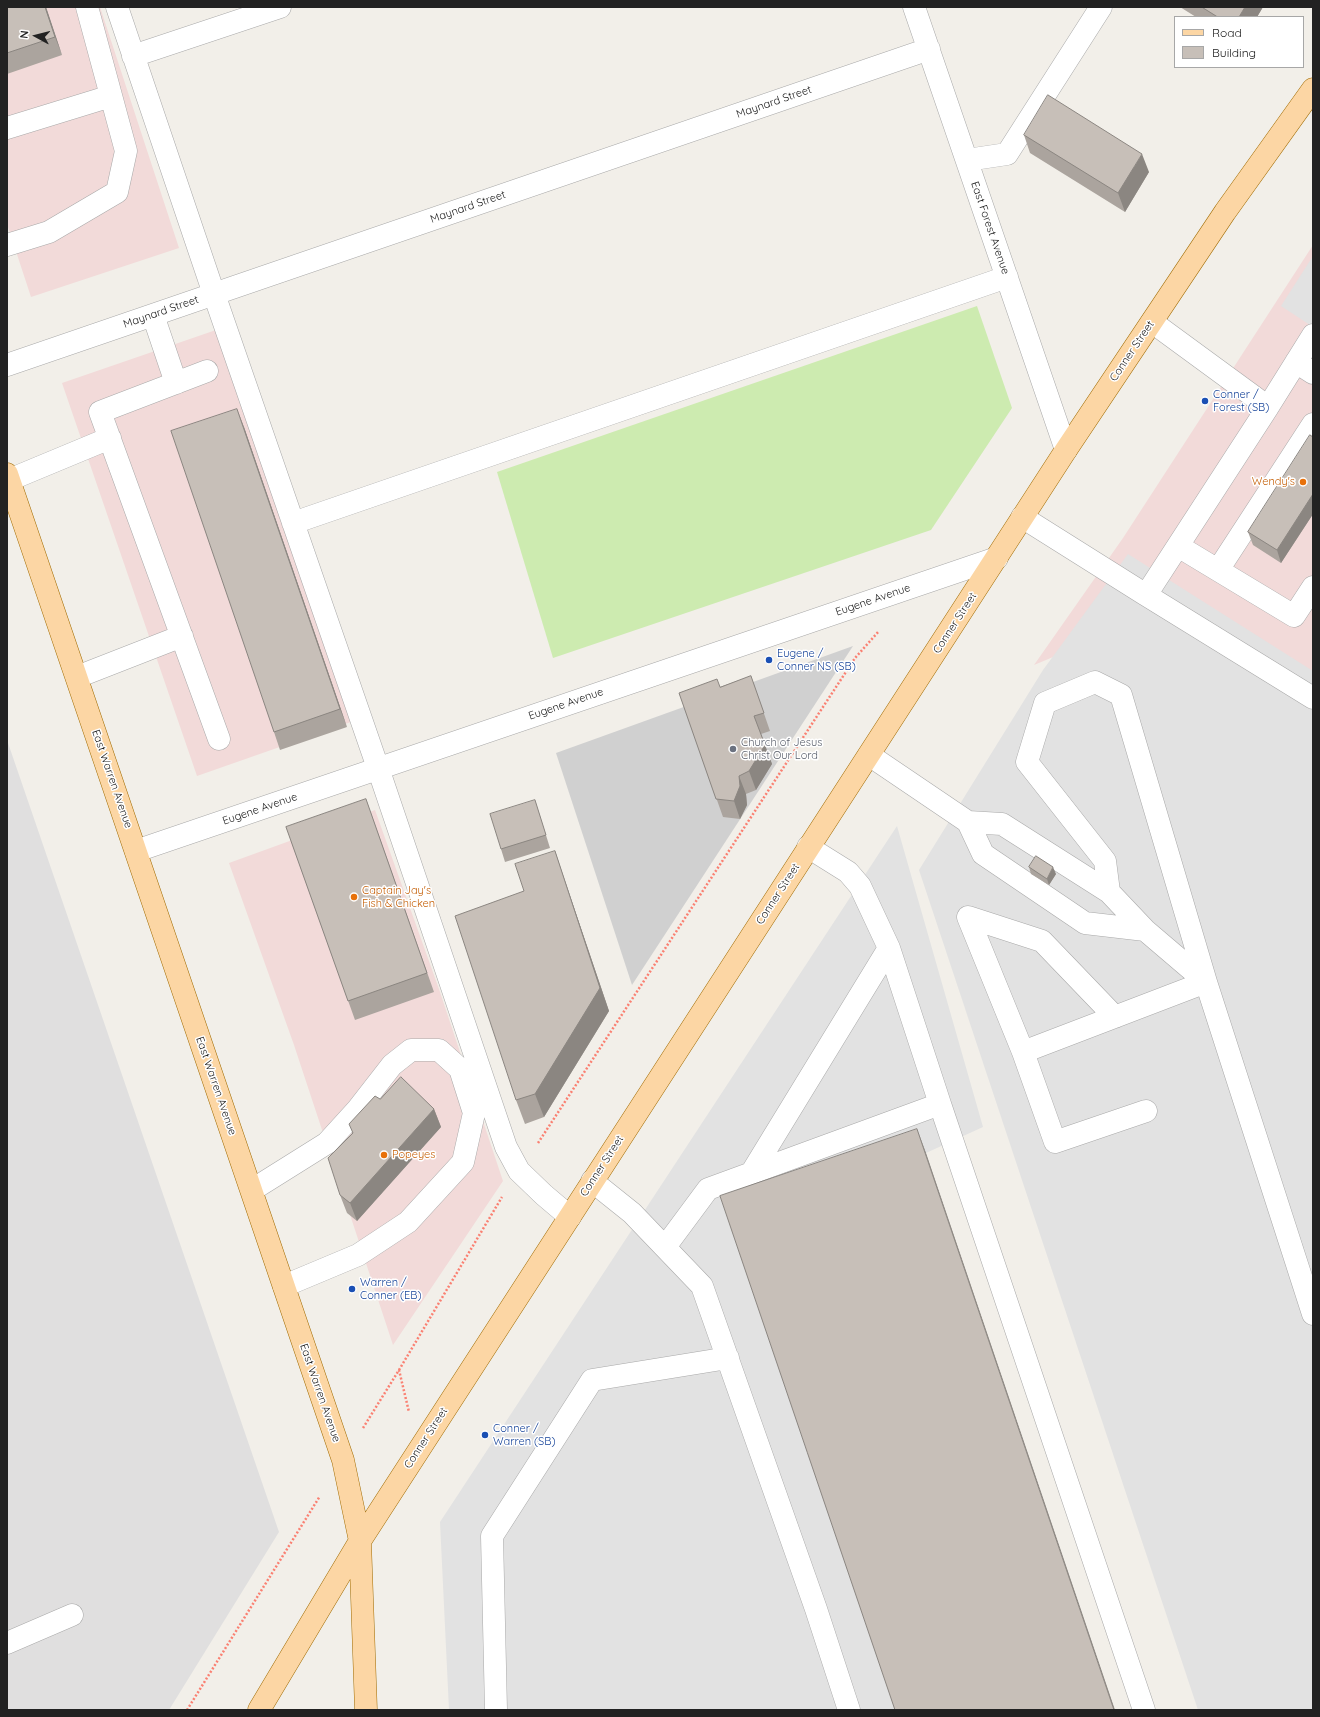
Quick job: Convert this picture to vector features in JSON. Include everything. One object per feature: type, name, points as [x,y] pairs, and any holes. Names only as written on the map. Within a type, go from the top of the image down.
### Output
[{"type":"main road","name":"Conner Street","points":[[259,1710],[360,1542],[1022,517],[1225,212],[1313,89]]},
{"type":"main road","name":"East Warren Avenue","points":[[8,477],[343,1460],[360,1542],[366,1710]]},
{"type":"street","points":[[7,245],[49,232],[117,192],[126,151],[87,7]]},
{"type":"street","points":[[117,7],[214,294],[378,768],[506,1147],[520,1171],[544,1195],[570,1217]]},
{"type":"street","points":[[133,56],[280,7]]},
{"type":"street","name":"East Forest Avenue","points":[[914,7],[1066,450]]},
{"type":"street","points":[[967,160],[1007,154],[1101,7]]},
{"type":"street","name":"Maynard Street","points":[[7,365],[929,49]]},
{"type":"street","points":[[7,128],[111,96]]},
{"type":"street","points":[[293,523],[1007,278]]},
{"type":"street","points":[[153,315],[176,383]]},
{"type":"street","points":[[1152,322],[1268,407]]},
{"type":"street","points":[[1146,594],[1268,407],[1304,368],[1313,335]]},
{"type":"street","points":[[207,371],[100,412],[219,739]]},
{"type":"street","points":[[1218,570],[1313,424]]},
{"type":"street","points":[[8,477],[110,438]]},
{"type":"street","points":[[1022,517],[1313,698]]},
{"type":"street","points":[[1178,546],[1294,616],[1313,587]]},
{"type":"street","name":"Eugene Avenue","points":[[136,851],[996,558]]},
{"type":"street","points":[[77,678],[182,636]]},
{"type":"street","points":[[1109,892],[1105,860],[1027,762],[1045,703],[1095,682],[1121,695],[1206,982],[1313,1314]]},
{"type":"street","points":[[869,755],[968,822],[1002,824],[1109,892],[1145,930],[1206,982]]},
{"type":"street","points":[[968,822],[983,854],[1085,923],[1145,930]]},
{"type":"street","points":[[808,847],[848,872],[860,886],[889,948],[1144,1710]]},
{"type":"street","points":[[1115,1017],[1042,941],[968,917],[1024,1052],[1055,1142],[1146,1111]]},
{"type":"street","points":[[752,1172],[889,948]]},
{"type":"street","points":[[1024,1052],[1206,982]]},
{"type":"street","points":[[252,1190],[327,1143],[357,1110],[392,1065],[411,1050],[439,1050],[460,1069],[474,1113],[462,1162],[408,1222],[358,1255],[284,1286]]},
{"type":"street","points":[[664,1247],[708,1189],[940,1104]]},
{"type":"street","points":[[592,1182],[632,1213],[702,1286],[849,1710]]},
{"type":"street","points":[[496,1710],[492,1536],[592,1380],[728,1358]]},
{"type":"street","points":[[7,1643],[72,1615]]},
{"type":"path","points":[[399,1370],[498,1203],[855,658],[880,629]]},
{"type":"path","points":[[187,1710],[292,1541]]},
{"type":"shaded area","points":[[7,7],[100,7],[179,248],[31,297],[7,224]]},
{"type":"shaded area","points":[[1313,245],[1313,1104],[1142,620],[1034,665],[1123,538]]},
{"type":"shaded area","points":[[1313,256],[1313,327],[1281,306]]},
{"type":"shaded area","points":[[216,330],[351,722],[197,776],[62,383]]},
{"type":"shaded area","points":[[1128,554],[1313,671],[1313,1710],[1198,1710],[919,870],[1043,670]]},
{"type":"shaded area","points":[[853,646],[632,985],[556,753]]},
{"type":"shaded area","points":[[7,740],[279,1532],[169,1710],[7,1710]]},
{"type":"shaded area","points":[[375,810],[440,992],[503,1181],[393,1345],[294,1045],[229,863]]},
{"type":"shaded area","points":[[897,826],[983,1127],[926,1153],[895,1710],[449,1710],[440,1522]]},
{"type":"green space","points":[[977,306],[1012,408],[931,530],[553,658],[497,472]]},
{"type":"building","points":[[7,7],[45,7],[55,37],[7,53]]},
{"type":"building","points":[[1202,7],[1245,7],[1240,16],[1216,16]]},
{"type":"building","points":[[1048,95],[1142,154],[1118,193],[1024,135]]},
{"type":"building","points":[[237,409],[340,709],[274,732],[171,431]]},
{"type":"building","name":"Wendy's","points":[[1310,435],[1313,437],[1313,494],[1277,550],[1248,532]]},
{"type":"building","name":"Church of Jesus Christ Our Lord","points":[[751,676],[764,713],[754,716],[765,745],[749,771],[739,776],[740,786],[734,801],[716,799],[679,693],[717,679],[720,687]]},
{"type":"building","points":[[366,799],[427,973],[348,1001],[286,827]]},
{"type":"building","points":[[535,800],[546,835],[501,849],[490,814]]},
{"type":"building","points":[[555,851],[600,988],[535,1094],[516,1100],[455,916],[524,891],[515,864]]},
{"type":"building","points":[[1036,856],[1053,867],[1047,879],[1029,867]]},
{"type":"building","points":[[401,1077],[434,1109],[350,1203],[340,1195],[328,1158],[353,1133],[349,1124],[375,1096],[380,1099]]},
{"type":"building","points":[[917,1129],[1114,1710],[895,1710],[720,1196]]},
{"type":"place","name":"Conner / Forest (SB)","points":[[1205,401]]},
{"type":"place","name":"Wendy's","points":[[1303,482]]},
{"type":"place","name":"Eugene / Conner NS (SB)","points":[[769,660]]},
{"type":"place","name":"Church of Jesus Christ Our Lord","points":[[733,749]]},
{"type":"place","name":"Captain Jay's Fish & Chicken","points":[[354,897]]},
{"type":"place","name":"Popeyes","points":[[384,1155]]},
{"type":"place","name":"Warren / Conner (EB)","points":[[352,1289]]},
{"type":"place","name":"Conner / Warren (SB)","points":[[485,1435]]}]
